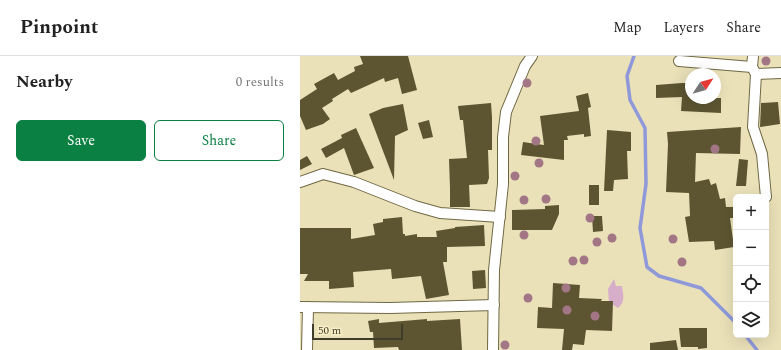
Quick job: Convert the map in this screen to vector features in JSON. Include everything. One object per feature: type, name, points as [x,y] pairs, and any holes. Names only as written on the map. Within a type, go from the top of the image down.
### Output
[{"type":"street","points":[[493,350],[494,270],[503,184],[502,137],[506,112],[525,66],[532,56]]},
{"type":"street","points":[[753,56],[753,127],[762,154],[766,194]]},
{"type":"street","points":[[679,61],[781,73]]},
{"type":"street","points":[[300,182],[323,174],[354,182],[415,206],[440,213],[500,217]]},
{"type":"street","points":[[307,350],[304,307],[390,308],[494,305]]},
{"type":"shaded area","points":[[614,279],[616,286],[622,286],[623,292],[623,300],[618,308],[609,302],[608,289]]},
{"type":"building","points":[[360,56],[408,56],[417,90],[402,94],[398,78],[385,82],[384,78],[351,93],[348,89],[332,99],[333,101],[322,108],[330,119],[323,124],[306,130],[300,116],[300,100],[317,89],[314,84],[334,73],[338,80],[355,71],[354,67],[363,64]]},
{"type":"building","points":[[685,83],[685,104],[721,104],[721,113],[681,111],[682,97],[656,98],[656,85]]},
{"type":"building","points":[[588,93],[591,107],[588,108],[591,136],[584,137],[584,134],[567,136],[568,140],[564,140],[564,160],[521,155],[523,142],[544,145],[540,116],[579,111],[576,96]]},
{"type":"building","points":[[778,102],[780,124],[760,127],[761,103]]},
{"type":"building","points":[[491,103],[492,150],[488,150],[489,178],[487,184],[469,185],[470,207],[450,207],[449,159],[467,158],[463,120],[460,120],[458,106]]},
{"type":"building","points":[[403,104],[408,130],[395,136],[394,180],[369,114],[383,108]]},
{"type":"building","points":[[429,120],[433,137],[423,139],[418,123]]},
{"type":"building","points":[[741,127],[740,154],[696,153],[695,182],[709,179],[711,185],[716,183],[720,199],[725,198],[726,207],[733,207],[733,218],[730,218],[733,247],[715,250],[714,241],[689,242],[685,217],[690,216],[689,193],[666,192],[667,132]]},
{"type":"building","points":[[356,128],[374,168],[354,175],[344,148],[326,158],[321,149],[342,138],[341,135]]},
{"type":"building","points":[[607,130],[631,132],[631,151],[627,151],[628,179],[614,180],[613,191],[604,191]]},
{"type":"building","points":[[307,156],[312,164],[300,170],[300,160]]},
{"type":"building","points":[[739,159],[748,160],[746,186],[736,186]]},
{"type":"building","points":[[589,185],[599,185],[599,205],[589,205]]},
{"type":"building","points":[[559,205],[559,214],[552,230],[512,230],[512,210],[545,209],[545,206]]},
{"type":"building","points":[[592,216],[602,216],[603,231],[593,232]]},
{"type":"building","points":[[402,217],[403,234],[405,234],[405,236],[417,234],[417,237],[437,237],[436,231],[455,227],[484,225],[485,246],[447,247],[447,262],[443,262],[449,295],[426,299],[421,276],[392,279],[391,269],[353,272],[354,287],[329,289],[329,281],[304,281],[308,274],[300,274],[300,228],[351,228],[351,239],[375,235],[373,224],[383,222],[383,219]]},
{"type":"building","points":[[485,270],[486,288],[473,289],[472,271]]},
{"type":"building","points":[[553,283],[580,285],[579,298],[613,301],[612,331],[586,330],[584,345],[573,344],[572,350],[562,350],[564,329],[537,328],[538,307],[552,308]]},
{"type":"building","points":[[379,319],[379,323],[427,319],[427,321],[460,319],[462,350],[399,350],[398,347],[374,348],[373,332],[370,332],[368,321]]},
{"type":"building","points":[[679,328],[707,328],[707,348],[698,349],[698,347],[681,347]]},
{"type":"building","points":[[676,340],[678,350],[650,350],[650,343]]},
{"type":"waterway","points":[[634,56],[627,76],[630,100],[645,128],[646,184],[640,228],[647,267],[659,276],[701,288],[733,320]]},
{"type":"waterway","points":[[747,338],[757,350]]}]
